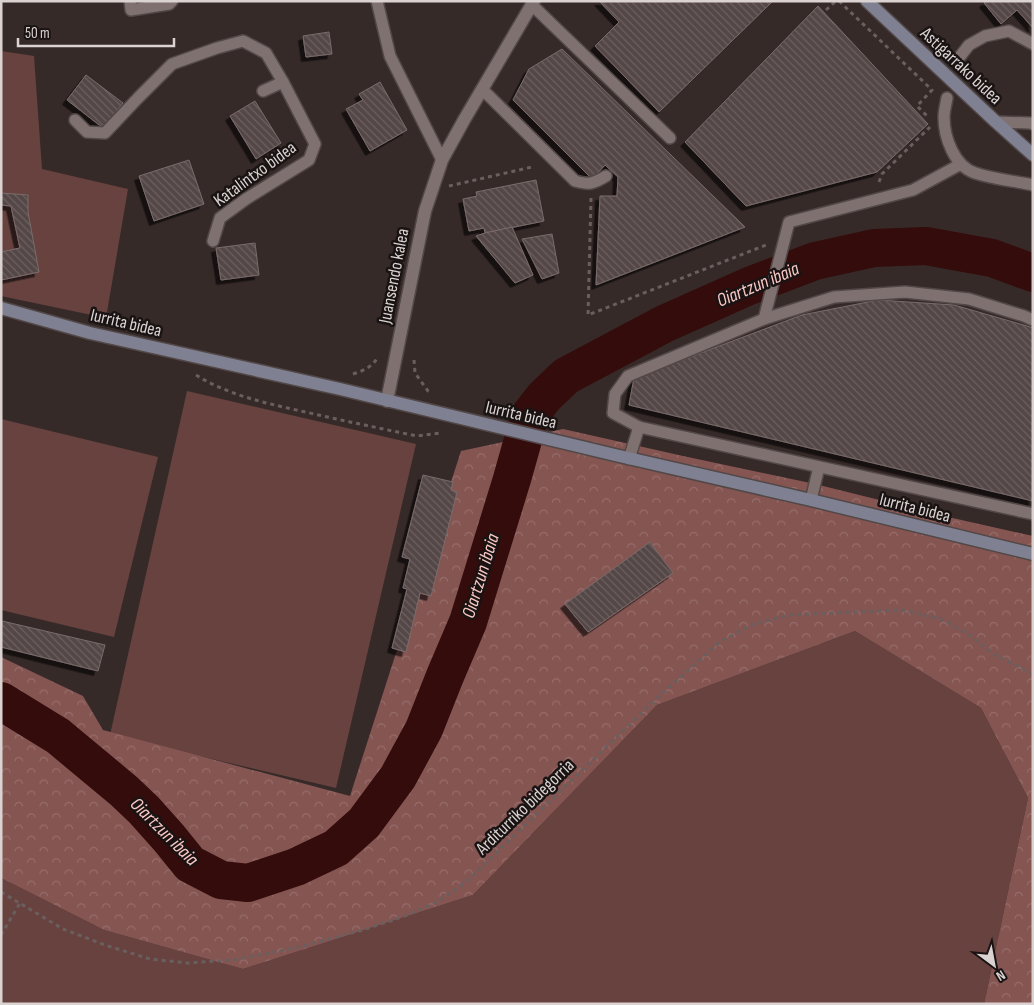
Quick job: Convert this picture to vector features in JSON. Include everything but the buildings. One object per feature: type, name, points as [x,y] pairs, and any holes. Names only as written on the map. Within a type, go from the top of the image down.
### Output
[{"type":"street","name":"Astigarrako bidea","points":[[866,1],[1033,155]]},
{"type":"street","name":"Juansendo kalea","points":[[387,401],[425,211],[442,160],[533,3]]},
{"type":"street","name":"Iurrita bidea","points":[[1,308],[90,333],[810,500],[1033,554]]},
{"type":"lane","points":[[130,1],[131,10],[169,4],[172,1]]},
{"type":"lane","points":[[377,1],[390,56],[442,160]]},
{"type":"lane","points":[[533,3],[670,138]]},
{"type":"lane","points":[[958,60],[969,45],[985,36],[1009,31],[1033,44]]},
{"type":"lane","name":"Katalintxo bidea","points":[[75,120],[87,132],[104,133],[172,64],[217,48],[244,42],[266,53],[315,144],[310,160],[246,199],[220,218],[213,241]]},
{"type":"lane","points":[[263,91],[283,82]]},
{"type":"lane","points":[[482,90],[575,181],[586,184],[597,182],[606,176]]},
{"type":"lane","points":[[947,98],[944,117],[946,135],[954,154],[961,164],[973,172],[1033,185]]},
{"type":"lane","points":[[996,122],[1033,124]]},
{"type":"lane","points":[[764,318],[789,222],[913,190],[961,164]]},
{"type":"lane","points":[[1033,320],[969,299],[906,292],[834,297],[764,318],[628,376],[615,394],[613,412],[639,427],[1033,514]]},
{"type":"lane","points":[[629,458],[639,427]]},
{"type":"lane","points":[[810,500],[819,466]]},
{"type":"path","points":[[826,10],[838,1],[932,90],[917,106]]},
{"type":"path","points":[[434,182],[448,186],[532,167]]},
{"type":"path","points":[[448,186],[452,178]]},
{"type":"path","points":[[591,201],[588,315],[784,242]]},
{"type":"path","points":[[348,376],[364,371],[380,354]]},
{"type":"path","points":[[413,355],[415,372],[428,391],[433,394]]},
{"type":"path","points":[[191,372],[206,381],[234,393],[262,402],[417,436],[441,433]]},
{"type":"path","name":"Arditurriko bidegorria","points":[[1,892],[64,929],[108,946],[150,958],[188,963],[233,960],[295,948],[363,930],[405,916],[437,902],[466,882],[655,700],[720,642],[750,624],[789,615],[902,610],[941,619],[970,635],[993,654],[1033,674]]},
{"type":"path","points":[[1,935],[20,903]]},
{"type":"shaded area","points":[[1,51],[34,56],[42,169],[128,189],[106,318],[1,296]]},
{"type":"shaded area","points":[[187,391],[416,444],[336,788],[110,735]]},
{"type":"shaded area","points":[[1,419],[158,457],[114,637],[1,610]]},
{"type":"shaded area","points":[[855,631],[981,708],[1028,798],[984,1004],[1,1004],[1,878],[104,930],[243,969],[473,895],[657,705]]},
{"type":"green space","points":[[563,429],[815,484],[1033,536],[1033,1004],[984,1004],[1028,798],[981,708],[855,631],[657,705],[473,895],[243,969],[104,930],[1,878],[1,657],[83,696],[103,730],[350,796],[461,451]]},
{"type":"waterway","name":"Oiartzun ibaia","points":[[1,701],[58,736],[124,791],[144,810],[190,864],[221,880],[248,883],[296,867],[336,848],[364,823],[398,777],[424,729],[468,622],[530,415],[544,397],[566,376],[664,324],[749,286],[815,261],[874,248],[926,246],[992,258],[1033,273]]}]
